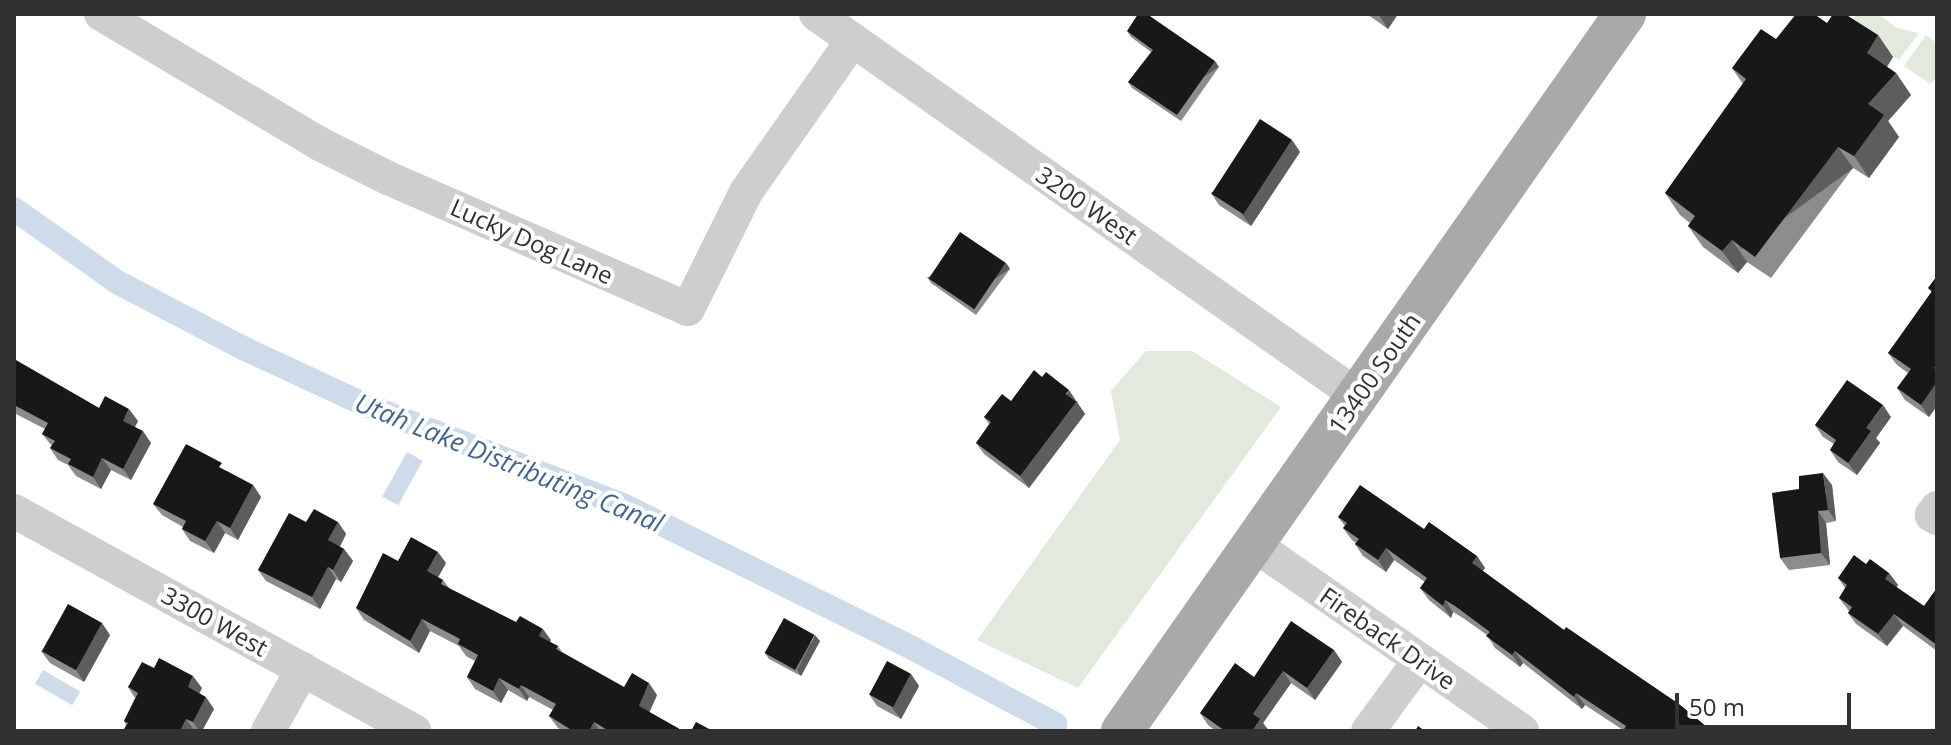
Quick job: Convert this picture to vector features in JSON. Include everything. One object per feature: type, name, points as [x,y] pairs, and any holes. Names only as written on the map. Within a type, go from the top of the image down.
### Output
[{"type":"main road","name":"13400 South","points":[[1122,731],[1625,14]]},
{"type":"street","name":"Lucky Dog Lane","points":[[101,14],[320,144],[388,178],[688,309],[746,192],[853,40]]},
{"type":"street","name":"3200 West","points":[[816,14],[1358,396]]},
{"type":"street","name":"3300 West","points":[[14,511],[415,731]]},
{"type":"street","name":"Fireback Drive","points":[[1253,544],[1522,731]]},
{"type":"street","points":[[1368,731],[1420,660]]},
{"type":"street","points":[[268,731],[303,669]]},
{"type":"shaded area","points":[[1857,14],[1878,14],[1897,28],[1919,33],[1899,60],[1848,28]]},
{"type":"shaded area","points":[[1926,35],[1937,43],[1937,78],[1930,84],[1904,66]]},
{"type":"shaded area","points":[[1146,351],[1192,351],[1281,407],[1078,688],[977,640],[1120,440],[1111,391]]},
{"type":"water","points":[[407,452],[423,461],[398,505],[382,497]]},
{"type":"water","points":[[43,670],[80,692],[72,705],[35,684]]},
{"type":"building","points":[[1138,14],[1147,14],[1215,61],[1177,115],[1128,82],[1153,50],[1127,31]]},
{"type":"building","points":[[1796,14],[1814,14],[1827,23],[1833,14],[1845,14],[1878,35],[1867,53],[1896,73],[1868,104],[1884,115],[1854,156],[1838,147],[1755,257],[1732,240],[1722,251],[1688,226],[1695,216],[1665,193],[1746,79],[1732,68],[1761,29],[1776,39]]},
{"type":"building","points":[[1260,119],[1292,140],[1243,214],[1212,194]]},
{"type":"building","points":[[960,232],[1006,263],[974,309],[929,278]]},
{"type":"building","points":[[1937,276],[1937,364],[1934,368],[1937,370],[1937,382],[1921,405],[1897,388],[1911,369],[1888,353],[1932,291],[1928,288]]},
{"type":"building","points":[[14,359],[99,408],[105,396],[129,409],[123,421],[143,431],[123,469],[102,458],[93,477],[68,464],[71,459],[50,448],[55,441],[42,434],[48,423],[14,405]]},
{"type":"building","points":[[1034,370],[1042,377],[1046,372],[1069,390],[1066,394],[1076,402],[1020,476],[976,443],[991,422],[984,417],[1002,394],[1011,401]]},
{"type":"building","points":[[1847,380],[1883,405],[1866,428],[1871,431],[1848,463],[1830,450],[1836,440],[1815,425]]},
{"type":"building","points":[[186,444],[222,463],[219,467],[253,485],[230,528],[217,521],[205,541],[182,529],[186,521],[153,504]]},
{"type":"building","points":[[1823,473],[1828,510],[1818,511],[1821,553],[1780,558],[1772,493],[1799,489],[1799,476]]},
{"type":"building","points":[[1360,485],[1424,529],[1429,522],[1477,556],[1472,563],[1564,630],[1566,627],[1679,704],[1712,731],[1623,731],[1626,726],[1576,693],[1574,697],[1515,651],[1512,655],[1486,636],[1490,632],[1455,606],[1445,600],[1443,606],[1420,588],[1427,578],[1386,548],[1378,560],[1355,544],[1359,539],[1343,528],[1347,523],[1338,517]]},
{"type":"building","points":[[314,509],[338,522],[328,540],[344,549],[333,570],[328,567],[312,597],[258,570],[289,513],[306,522]]},
{"type":"building","points":[[411,537],[438,552],[427,571],[443,580],[441,584],[516,622],[520,616],[543,629],[539,636],[558,646],[556,649],[624,687],[632,673],[649,683],[639,706],[683,731],[609,731],[594,722],[589,731],[573,731],[549,716],[556,704],[521,685],[519,689],[499,678],[493,691],[467,677],[478,655],[458,644],[460,639],[422,619],[410,641],[356,608],[383,553],[398,561]]},
{"type":"building","points":[[1854,555],[1866,564],[1870,559],[1889,573],[1885,579],[1924,606],[1937,588],[1937,645],[1894,614],[1878,634],[1848,613],[1852,607],[1839,598],[1847,585],[1838,578]]},
{"type":"building","points":[[68,604],[102,623],[76,670],[42,651]]},
{"type":"building","points":[[784,618],[815,635],[795,670],[765,653]]},
{"type":"building","points":[[1291,621],[1334,650],[1307,688],[1283,671],[1253,714],[1260,719],[1252,731],[1225,731],[1200,713],[1235,663],[1254,677]]},
{"type":"building","points":[[159,658],[193,676],[188,687],[206,697],[193,722],[186,719],[180,731],[123,731],[128,723],[124,721],[138,693],[128,687],[142,662],[154,668]]},
{"type":"building","points":[[887,661],[911,674],[893,707],[869,695]]},
{"type":"building","points":[[696,722],[713,731],[691,731]]},
{"type":"waterway","name":"Utah Lake Distributing Canal","points":[[14,209],[117,282],[243,348],[366,405],[623,505],[914,649],[1055,724]]}]
